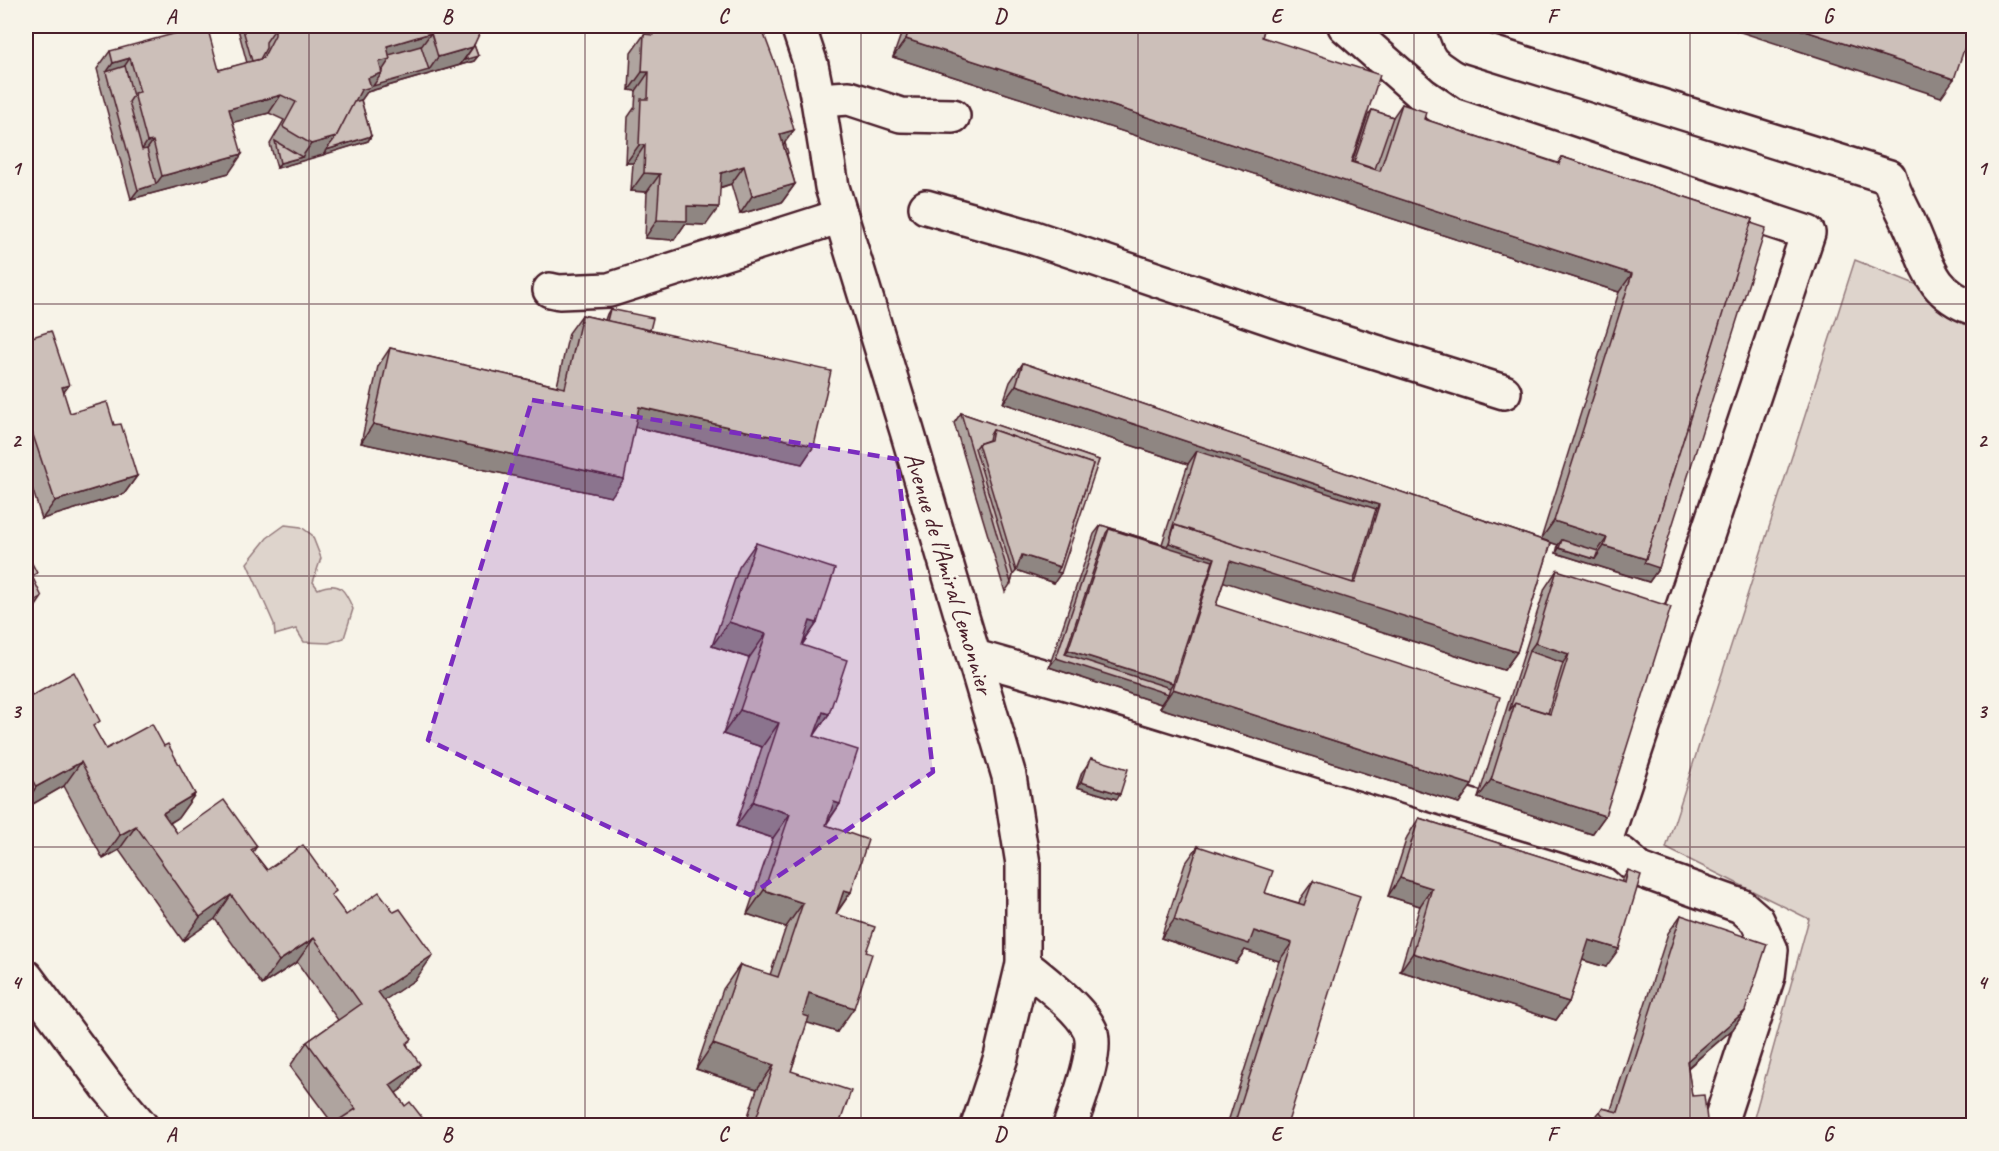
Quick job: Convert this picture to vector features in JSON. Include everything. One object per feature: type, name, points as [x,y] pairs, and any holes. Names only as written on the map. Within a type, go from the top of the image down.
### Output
[{"type":"street","name":"Avenue de l'Amiral Lemonnier","points":[[798,26],[811,65],[832,187],[840,216],[975,657],[1009,776],[1023,864],[1023,964],[1001,1057],[978,1125]]},
{"type":"street","points":[[1345,26],[1423,95],[1452,115],[1808,232],[1604,847]]},
{"type":"street","points":[[1454,26],[1459,39],[1469,46],[1889,177],[1892,189],[1928,269],[1940,286],[1955,300],[1974,308]]},
{"type":"street","points":[[818,100],[849,98],[901,115],[953,116]]},
{"type":"street","points":[[926,207],[1031,237],[1315,333],[1504,392]]},
{"type":"street","points":[[550,290],[559,292],[609,290],[840,216]]},
{"type":"street","points":[[975,657],[1088,689],[1604,847],[1622,854],[1640,870],[1741,906],[1757,920],[1771,950],[1768,976],[1719,1125]]},
{"type":"street","points":[[1023,964],[1060,996],[1091,1032],[1091,1065],[1070,1125]]},
{"type":"street","points":[[26,977],[107,1086],[141,1125]]},
{"type":"highlighted area","points":[[532,400],[897,459],[933,772],[750,895],[428,740]]},
{"type":"shaded area","points":[[1855,260],[1973,307],[1973,1125],[1752,1125],[1809,919],[1666,848]]},
{"type":"shaded area","points":[[285,525],[301,527],[312,535],[321,558],[313,582],[318,589],[325,586],[337,586],[347,597],[353,609],[344,638],[329,643],[304,642],[296,629],[275,635],[274,624],[247,563],[267,538]]},
{"type":"building","points":[[207,26],[219,70],[263,58],[275,35],[275,29],[288,26],[481,26],[482,28],[473,47],[438,57],[431,33],[387,46],[390,59],[379,62],[382,73],[368,78],[371,87],[361,90],[336,137],[311,144],[284,128],[296,102],[281,95],[229,109],[242,154],[162,176],[153,141],[147,142],[134,93],[140,92],[130,58],[113,63],[110,51]]},
{"type":"building","points":[[242,26],[288,26],[275,29],[266,42],[266,48],[260,59],[252,61]]},
{"type":"building","points":[[654,26],[747,26],[749,33],[762,29],[777,69],[794,130],[780,134],[795,184],[752,196],[744,166],[721,173],[719,207],[687,206],[687,221],[657,220],[660,174],[644,173],[645,145],[639,145],[641,99],[648,99],[649,72],[642,72],[644,34],[653,35]]},
{"type":"building","points":[[910,26],[1265,26],[1262,37],[1380,75],[1351,162],[1380,171],[1402,104],[1426,112],[1424,119],[1559,164],[1562,157],[1753,219],[1646,559],[1604,546],[1607,538],[1554,521],[1632,274],[906,39]]},
{"type":"building","points":[[1790,26],[1972,26],[1954,79]]},
{"type":"building","points":[[474,45],[478,56],[464,60],[473,47]]},
{"type":"building","points":[[421,46],[429,70],[373,86],[390,59],[389,55]]},
{"type":"building","points":[[125,66],[133,96],[129,102],[142,150],[147,149],[156,184],[138,190],[106,72]]},
{"type":"building","points":[[361,100],[371,136],[326,150],[336,137],[354,102]]},
{"type":"building","points":[[1372,110],[1393,117],[1375,169],[1354,162]]},
{"type":"building","points":[[275,141],[302,157],[280,163]]},
{"type":"building","points":[[785,143],[788,153],[786,154],[783,144]]},
{"type":"building","points":[[1751,223],[1766,228],[1659,568],[1644,563]]},
{"type":"building","points":[[610,309],[653,318],[650,330],[607,321]]},
{"type":"building","points":[[582,315],[831,371],[814,446],[639,407],[624,479],[373,424],[390,348],[565,388]]},
{"type":"building","points":[[51,331],[69,385],[62,387],[70,413],[107,402],[114,425],[121,424],[137,476],[55,501],[30,426],[26,427],[26,339]]},
{"type":"building","points":[[1023,363],[1551,543],[1517,652],[1230,561],[1216,605],[1500,697],[1472,785],[1173,689],[1215,558],[1169,543],[1175,525],[1355,583],[1379,505],[1016,385]]},
{"type":"building","points":[[961,413],[1099,460],[1061,573],[1057,572],[1093,464],[993,430],[989,440],[978,444],[975,448],[1013,575],[1011,583]]},
{"type":"building","points":[[993,430],[1093,464],[1060,567],[1022,555],[1016,571],[978,444],[991,440]]},
{"type":"building","points":[[1197,451],[1376,509],[1353,583],[1175,525],[1172,529]]},
{"type":"building","points":[[1101,525],[1165,545],[1109,529],[1065,654],[1170,688],[1168,694],[1056,658]]},
{"type":"building","points":[[1109,529],[1213,561],[1173,683],[1068,650]]},
{"type":"building","points":[[1562,540],[1598,551],[1595,559],[1559,548]]},
{"type":"building","points":[[756,543],[835,569],[817,623],[810,621],[802,645],[847,660],[829,714],[823,712],[814,736],[858,750],[840,804],[834,802],[826,825],[868,840],[851,892],[844,890],[836,914],[875,927],[866,952],[872,954],[854,1008],[809,993],[803,1015],[809,1017],[791,1071],[851,1091],[839,1125],[754,1125],[774,1065],[713,1044],[740,965],[778,977],[803,903],[764,890],[790,814],[753,802],[779,723],[740,710],[766,634],[729,622]]},
{"type":"building","points":[[26,552],[37,573],[32,576],[42,597],[26,606]]},
{"type":"building","points":[[1557,570],[1671,607],[1605,816],[1491,780],[1515,703],[1550,714],[1569,654],[1535,643]]},
{"type":"building","points":[[1529,651],[1563,663],[1548,713],[1515,703],[1509,711]]},
{"type":"building","points":[[74,672],[100,721],[93,726],[106,749],[152,724],[164,746],[168,744],[195,794],[163,813],[177,833],[224,800],[257,846],[251,850],[267,870],[303,845],[336,891],[331,895],[346,915],[379,892],[394,912],[400,909],[433,955],[378,992],[412,1039],[406,1044],[420,1064],[390,1085],[405,1106],[410,1102],[428,1125],[331,1125],[356,1109],[307,1042],[361,1004],[314,938],[279,961],[231,895],[200,917],[136,826],[120,835],[81,762],[36,787],[26,767],[26,682],[32,696]]},
{"type":"building","points":[[1091,758],[1128,769],[1120,794],[1081,782]]},
{"type":"building","points":[[1419,818],[1625,883],[1628,870],[1641,875],[1619,949],[1589,940],[1569,1002],[1413,953],[1432,888],[1400,878]]},
{"type":"building","points":[[1198,846],[1273,871],[1265,893],[1304,905],[1313,881],[1360,896],[1287,1125],[1234,1125],[1292,943],[1254,931],[1249,944],[1174,920]]},
{"type":"building","points":[[1681,915],[1767,944],[1745,1011],[1687,1061],[1692,1096],[1704,1095],[1706,1125],[1611,1125],[1600,1112],[1602,1108],[1618,1112]]}]
